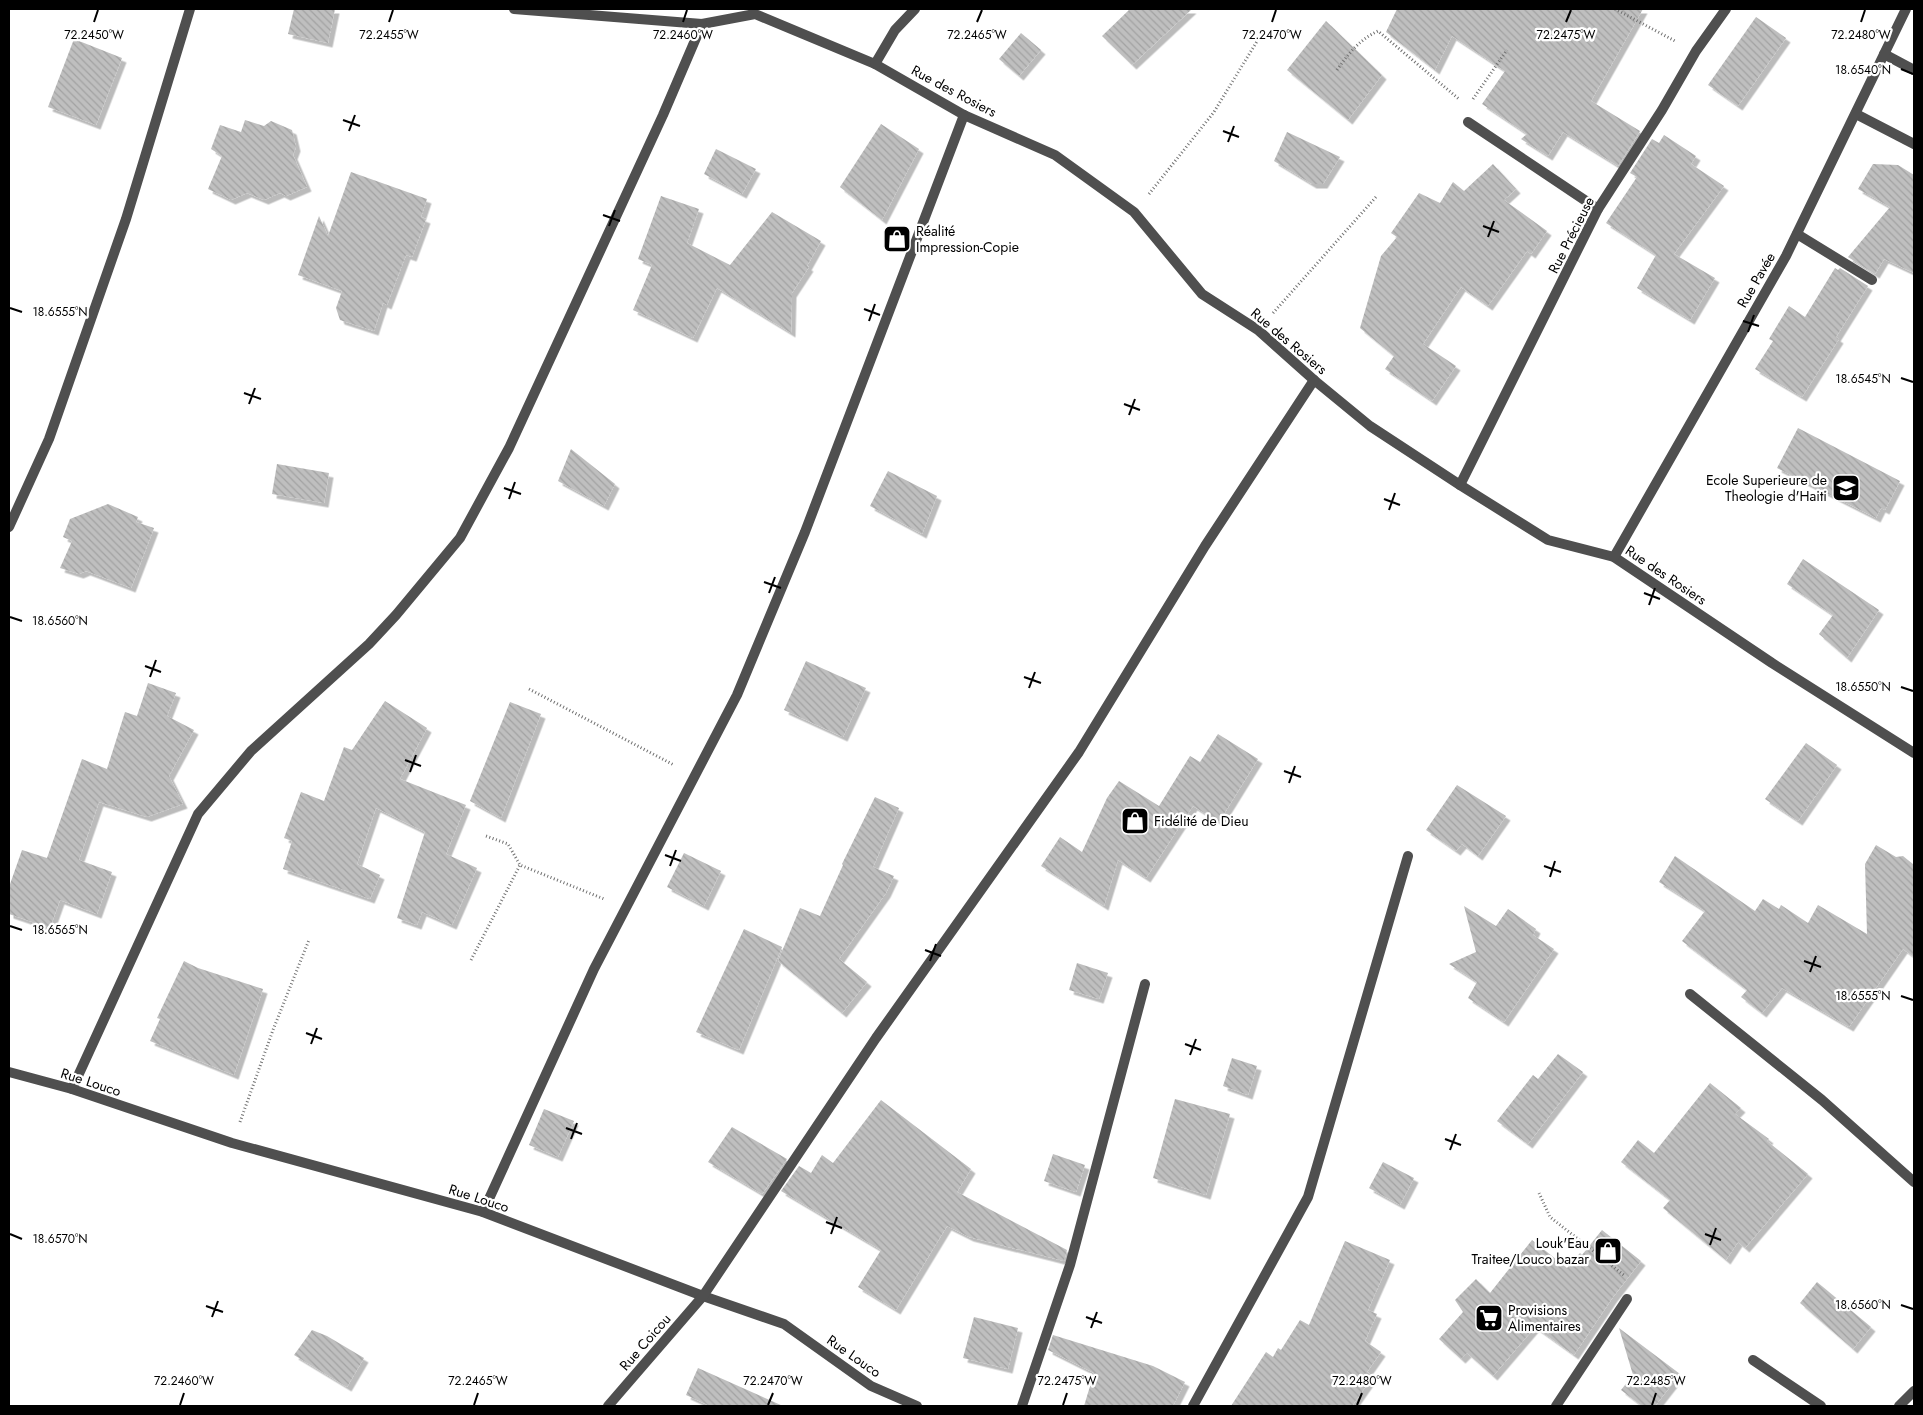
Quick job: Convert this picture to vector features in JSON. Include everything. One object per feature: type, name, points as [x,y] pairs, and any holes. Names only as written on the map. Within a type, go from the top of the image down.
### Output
[{"type":"street","points":[[9,527],[50,439],[126,219],[190,9]]},
{"type":"street","name":"Rue des Rosiers","points":[[514,9],[702,24],[755,11],[875,64],[964,115],[1055,155],[1134,212],[1202,294],[1258,330],[1314,380],[1370,426],[1548,540],[1614,557],[1772,663],[1914,753]]},
{"type":"street","points":[[875,64],[895,30],[915,9]]},
{"type":"street","name":"Rue Précieuse","points":[[1460,485],[1598,209],[1662,110],[1696,51],[1726,9]]},
{"type":"street","name":"Rue Pavée","points":[[1614,557],[1797,234],[1906,9]]},
{"type":"street","points":[[72,1090],[198,814],[251,751],[369,644],[396,616],[460,538],[509,448],[663,115],[702,24]]},
{"type":"street","points":[[1884,54],[1914,70]]},
{"type":"street","points":[[1856,114],[1914,144]]},
{"type":"street","points":[[482,1212],[594,969],[737,694],[805,532],[964,115]]},
{"type":"street","points":[[1468,122],[1598,209]]},
{"type":"street","points":[[1797,234],[1872,280]]},
{"type":"street","name":"Rue Coicou","points":[[608,1406],[703,1296],[876,1038],[1079,752],[1205,546],[1314,380]]},
{"type":"street","points":[[1193,1406],[1308,1197],[1408,856]]},
{"type":"street","points":[[1022,1406],[1070,1265],[1146,984]]},
{"type":"street","points":[[1690,994],[1822,1100],[1914,1182]]},
{"type":"street","name":"Rue Louco","points":[[9,1072],[72,1090],[232,1143],[482,1212],[703,1296],[784,1324],[871,1386],[917,1406]]},
{"type":"street","points":[[1556,1406],[1627,1299]]},
{"type":"street","points":[[1753,1360],[1820,1406]]},
{"type":"street","points":[[1899,1406],[1914,1391]]},
{"type":"path","points":[[1615,9],[1696,51]]},
{"type":"path","points":[[1337,70],[1352,49],[1368,36],[1378,31],[1459,99],[1466,109]]},
{"type":"path","points":[[1134,212],[1214,112],[1259,38]]},
{"type":"path","points":[[1468,122],[1464,116],[1466,109],[1507,50]]},
{"type":"path","points":[[1258,330],[1376,197]]},
{"type":"path","points":[[529,689],[694,776]]},
{"type":"path","points":[[486,836],[508,844],[520,865],[626,908]]},
{"type":"path","points":[[471,960],[520,865]]},
{"type":"path","points":[[232,1143],[273,1030],[309,940]]},
{"type":"path","points":[[1539,1193],[1550,1217],[1634,1284],[1627,1299]]},
{"type":"building","points":[[294,9],[335,9],[328,43],[288,34]]},
{"type":"building","points":[[1130,9],[1192,9],[1132,65],[1102,36]]},
{"type":"building","points":[[1397,9],[1643,9],[1591,101],[1640,131],[1618,166],[1563,132],[1548,156],[1521,139],[1527,134],[1482,104],[1505,71],[1452,36],[1435,70],[1386,32]]},
{"type":"building","points":[[1756,17],[1786,38],[1738,106],[1708,85]]},
{"type":"building","points":[[1326,21],[1382,75],[1348,120],[1287,70]]},
{"type":"building","points":[[1021,33],[1041,50],[1019,76],[999,59]]},
{"type":"building","points":[[74,39],[122,58],[96,125],[48,107]]},
{"type":"building","points":[[245,120],[264,126],[271,121],[292,130],[296,147],[293,155],[307,187],[286,196],[280,193],[264,200],[247,193],[231,200],[208,189],[222,156],[211,149],[220,125],[241,132]]},
{"type":"building","points":[[881,124],[919,149],[882,220],[840,187]]},
{"type":"building","points":[[1287,132],[1340,157],[1323,184],[1312,184],[1274,161]]},
{"type":"building","points":[[1664,135],[1696,156],[1691,164],[1724,186],[1674,254],[1715,278],[1690,320],[1637,288],[1656,255],[1606,223],[1637,177],[1630,173],[1652,139],[1659,143]]},
{"type":"building","points":[[716,149],[756,169],[742,194],[704,174]]},
{"type":"building","points":[[1493,164],[1516,189],[1504,200],[1547,231],[1531,254],[1527,251],[1488,306],[1461,287],[1423,344],[1456,366],[1432,401],[1385,369],[1394,356],[1360,328],[1381,256],[1397,237],[1391,233],[1419,193],[1440,203],[1453,182],[1464,191]]},
{"type":"building","points":[[1873,164],[1898,165],[1914,175],[1914,273],[1884,259],[1875,274],[1848,257],[1890,207],[1858,189]]},
{"type":"building","points":[[351,172],[427,199],[421,217],[426,219],[412,257],[406,255],[387,305],[383,303],[374,331],[340,320],[336,308],[342,291],[298,275],[319,216],[328,236]]},
{"type":"building","points":[[661,196],[699,209],[687,243],[730,265],[772,212],[821,241],[807,266],[809,267],[792,293],[791,333],[717,288],[693,338],[633,310],[652,265],[638,259]]},
{"type":"building","points":[[1835,268],[1838,270],[1840,268],[1868,286],[1836,337],[1839,339],[1802,397],[1755,369],[1773,341],[1769,339],[1789,306],[1805,317]]},
{"type":"building","points":[[1798,428],[1900,481],[1885,510],[1881,508],[1876,518],[1777,468]]},
{"type":"building","points":[[571,449],[615,484],[604,506],[558,481]]},
{"type":"building","points":[[277,464],[329,473],[324,503],[272,494]]},
{"type":"building","points":[[888,471],[937,496],[922,534],[870,506]]},
{"type":"building","points":[[108,504],[138,517],[136,522],[154,528],[131,588],[86,571],[79,574],[60,568],[72,541],[63,537],[70,519]]},
{"type":"building","points":[[1803,559],[1879,610],[1847,658],[1819,634],[1833,615],[1787,584]]},
{"type":"building","points":[[806,661],[866,688],[843,737],[784,710]]},
{"type":"building","points":[[148,683],[176,693],[167,716],[194,730],[169,776],[183,804],[147,817],[99,802],[79,860],[112,872],[97,914],[60,900],[50,928],[9,914],[9,887],[22,850],[47,858],[82,759],[107,769],[125,712],[137,716]]},
{"type":"building","points":[[385,701],[427,728],[400,779],[466,805],[446,854],[477,868],[452,925],[422,912],[417,925],[397,918],[425,832],[376,808],[357,864],[380,875],[370,899],[283,869],[292,841],[284,838],[301,792],[324,801],[344,747],[352,750]]},
{"type":"building","points":[[510,702],[541,714],[501,818],[470,801]]},
{"type":"building","points":[[1218,734],[1258,759],[1219,822],[1193,806],[1146,878],[1118,860],[1104,906],[1041,866],[1060,837],[1082,852],[1107,798],[1119,781],[1159,806],[1190,756],[1200,762]]},
{"type":"building","points":[[1806,743],[1837,765],[1798,821],[1765,799]]},
{"type":"building","points":[[1457,785],[1506,816],[1478,856],[1462,844],[1456,851],[1426,830]]},
{"type":"building","points":[[875,797],[899,808],[873,867],[894,876],[886,893],[839,959],[867,982],[842,1013],[778,961],[800,908],[820,916],[842,864]]},
{"type":"building","points":[[1876,845],[1896,857],[1903,856],[1914,865],[1914,957],[1903,949],[1849,1027],[1782,988],[1762,1013],[1741,997],[1747,990],[1682,941],[1705,911],[1659,882],[1675,856],[1755,911],[1763,899],[1779,909],[1781,905],[1808,923],[1818,905],[1867,934],[1865,864]]},
{"type":"building","points":[[684,853],[721,871],[704,906],[667,887]]},
{"type":"building","points":[[1464,906],[1496,926],[1508,909],[1536,929],[1533,935],[1554,949],[1504,1022],[1468,998],[1477,982],[1449,964],[1476,952]]},
{"type":"building","points":[[744,929],[782,947],[739,1050],[696,1032]]},
{"type":"building","points":[[184,961],[198,968],[263,989],[234,1075],[150,1041],[160,1019],[157,1018]]},
{"type":"building","points":[[1077,963],[1108,973],[1099,999],[1069,990]]},
{"type":"building","points":[[1558,1054],[1583,1072],[1528,1144],[1497,1121],[1533,1075],[1538,1079]]},
{"type":"building","points":[[1232,1058],[1257,1066],[1248,1095],[1223,1086]]},
{"type":"building","points":[[1710,1083],[1741,1108],[1735,1114],[1769,1139],[1767,1141],[1808,1174],[1745,1248],[1738,1242],[1726,1260],[1663,1208],[1670,1200],[1621,1162],[1638,1140],[1654,1153]]},
{"type":"building","points":[[1175,1099],[1230,1114],[1206,1195],[1153,1178]]},
{"type":"building","points":[[881,1100],[971,1169],[957,1192],[1067,1250],[1064,1261],[969,1237],[947,1226],[896,1310],[858,1287],[881,1250],[781,1191],[799,1166],[811,1173],[822,1155],[833,1163]]},
{"type":"building","points":[[544,1109],[574,1121],[558,1157],[529,1145]]},
{"type":"building","points":[[732,1127],[787,1159],[762,1194],[708,1162]]},
{"type":"building","points":[[1053,1154],[1085,1165],[1076,1192],[1044,1181]]},
{"type":"building","points":[[1383,1162],[1414,1178],[1400,1205],[1369,1188]]},
{"type":"building","points":[[1602,1230],[1641,1261],[1613,1297],[1574,1355],[1535,1327],[1493,1376],[1467,1353],[1461,1359],[1439,1339],[1463,1312],[1455,1300],[1476,1279],[1490,1293],[1532,1240],[1567,1268],[1580,1253],[1582,1255]]},
{"type":"building","points":[[1345,1241],[1390,1260],[1368,1310],[1377,1314],[1365,1341],[1381,1352],[1367,1372],[1373,1376],[1352,1406],[1231,1406],[1266,1352],[1273,1357],[1278,1348],[1281,1350],[1300,1320],[1309,1325]]},
{"type":"building","points":[[1817,1282],[1871,1327],[1853,1349],[1800,1303]]},
{"type":"building","points":[[974,1317],[1018,1328],[1008,1369],[963,1358]]},
{"type":"building","points":[[1619,1328],[1680,1374],[1655,1406],[1642,1406],[1621,1390],[1633,1375]]},
{"type":"building","points":[[312,1330],[327,1336],[364,1358],[347,1387],[294,1355]]},
{"type":"building","points":[[1053,1335],[1153,1366],[1185,1382],[1173,1406],[1084,1406],[1094,1373],[1048,1350]]},
{"type":"building","points":[[698,1368],[783,1406],[710,1406],[686,1395]]},
{"type":"place","name":"Réalité Impression-Copie","points":[[897,239]]},
{"type":"place","name":"Ecole Superieure de Theologie d'Haiti","points":[[1846,488]]},
{"type":"place","name":"Fidélité de Dieu","points":[[1135,821]]},
{"type":"place","name":"Louk'Eau Traitee/Louco bazar","points":[[1608,1251]]},
{"type":"place","name":"Provisions Alimentaires","points":[[1489,1318]]}]
